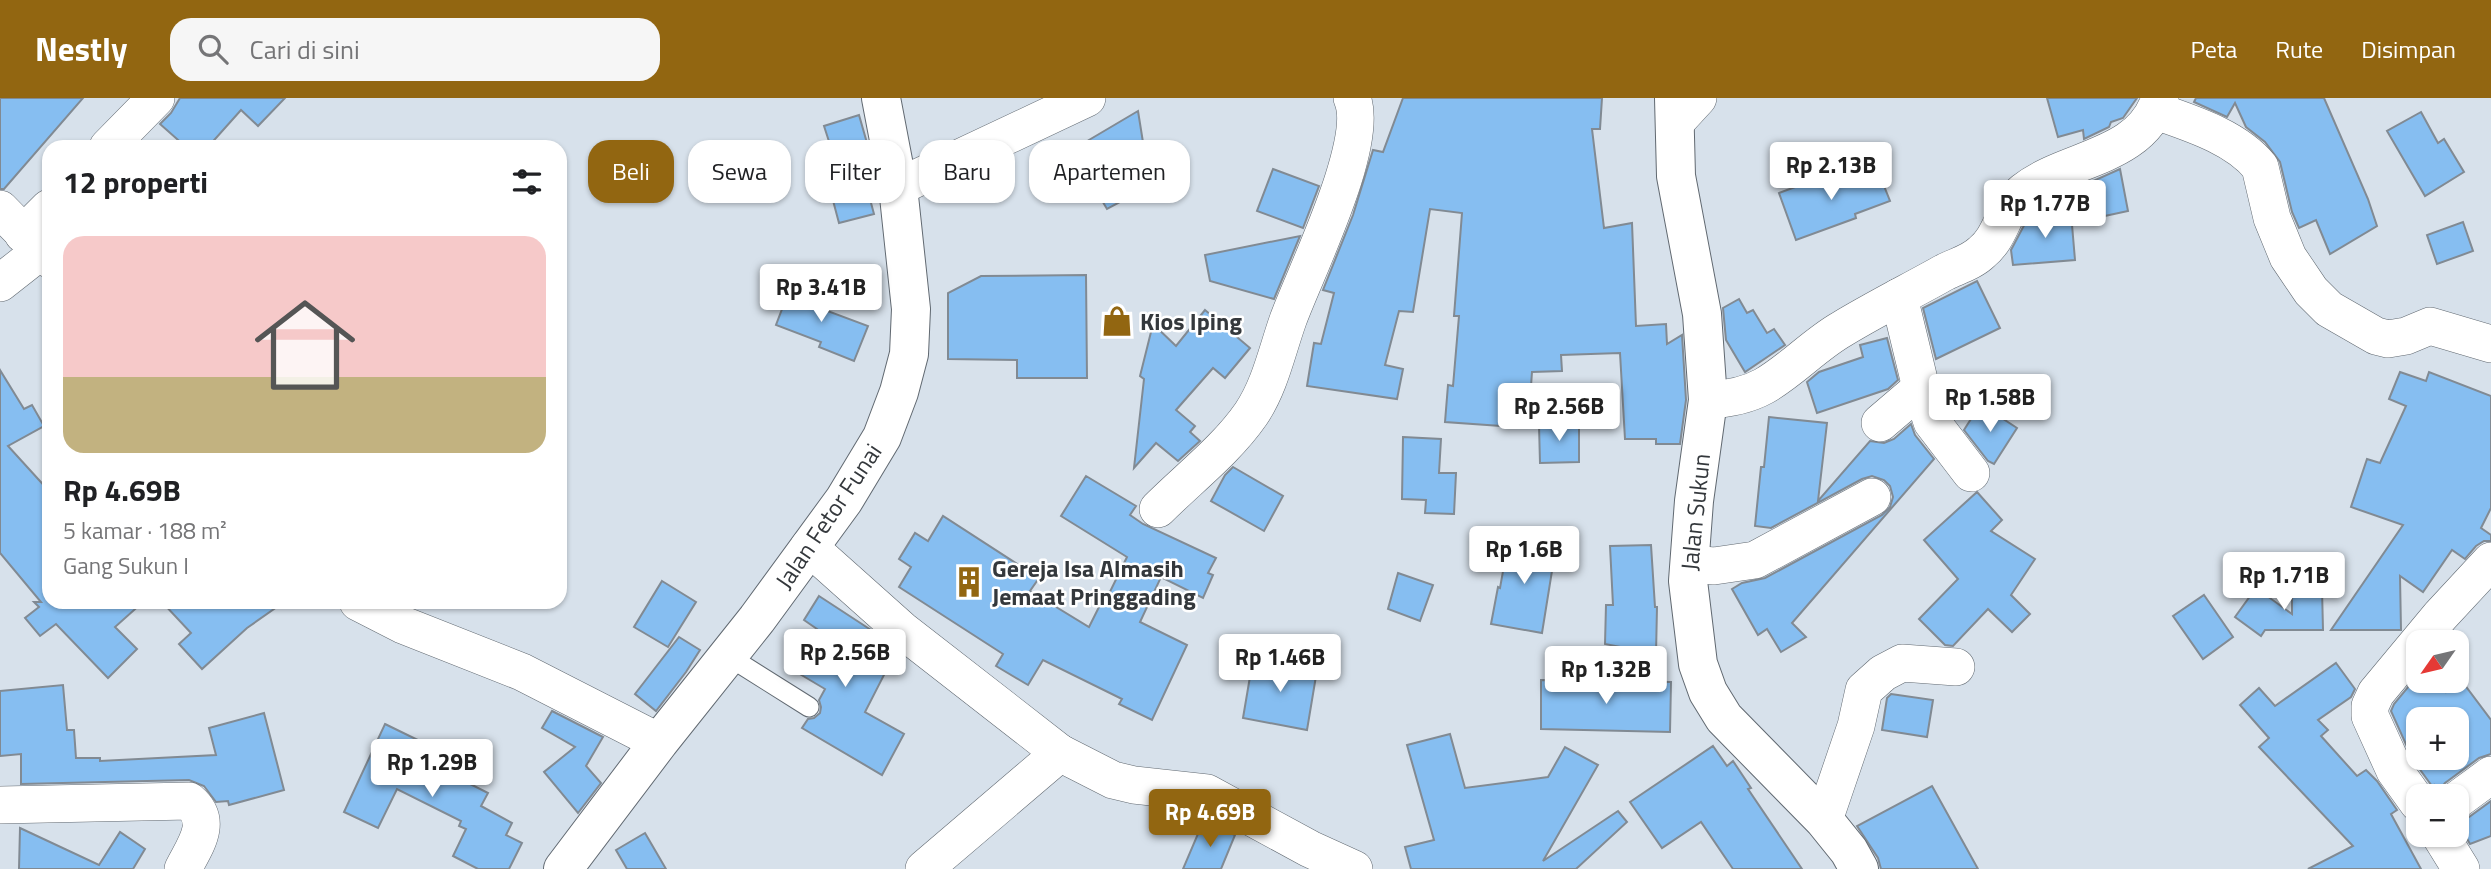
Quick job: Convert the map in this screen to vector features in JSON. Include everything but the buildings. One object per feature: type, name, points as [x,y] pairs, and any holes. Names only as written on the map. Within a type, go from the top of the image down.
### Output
[{"type":"street","points":[[115,140],[156,98]]},
{"type":"street","name":"Jalan Fetor Funai","points":[[881,98],[889,140]]},
{"type":"street","points":[[905,184],[1087,98]]},
{"type":"street","points":[[1157,509],[1236,434],[1264,389],[1289,318],[1326,232],[1349,157],[1356,127],[1356,106],[1352,98]]},
{"type":"street","points":[[1708,400],[1746,395],[1764,386],[1840,330],[1983,252],[1993,242],[2001,219],[2012,202],[2025,190],[2120,145],[2149,124],[2158,105],[2218,136],[2255,161],[2260,167],[2272,218],[2288,257],[2311,291],[2329,309],[2376,336],[2388,339],[2406,336],[2430,326],[2491,344]]},
{"type":"street","name":"Jalan Sukun","points":[[1682,106],[1676,176],[1702,314],[1708,400],[1694,501],[1688,581],[1698,664],[1708,692],[1724,718],[1824,820],[1849,851],[1859,869]]},
{"type":"street","name":"Jalan Fetor Funai","points":[[563,869],[810,547],[844,500],[882,437],[899,392],[909,354],[911,309],[900,203]]},
{"type":"street","points":[[0,283],[42,218]]},
{"type":"street","points":[[1899,297],[1921,388],[1933,422],[1971,473]]},
{"type":"street","points":[[1880,423],[1921,388]]},
{"type":"street","points":[[1690,564],[1714,566],[1755,560],[1872,497]]},
{"type":"street","points":[[810,547],[902,630],[1060,753],[1113,780],[1207,793],[1310,849],[1354,869]]},
{"type":"street","points":[[2406,786],[2395,771],[2370,716],[2370,706],[2376,693],[2491,561]]},
{"type":"street","points":[[372,609],[403,625],[522,671],[659,741]]},
{"type":"street","points":[[1824,820],[1856,726],[1864,690],[1882,673],[1902,663],[1956,667]]},
{"type":"street","points":[[924,869],[1060,753]]},
{"type":"street","points":[[2469,791],[2491,775]]},
{"type":"street","points":[[0,805],[189,801],[199,809],[203,821],[201,833],[183,869]]},
{"type":"street","points":[[2447,847],[2461,869]]},
{"type":"lane","points":[[729,656],[809,707]]},
{"type":"place","name":"Kios Iping","points":[[1117,321]]},
{"type":"place","name":"Gereja Isa Almasih Jemaat Pringgading","points":[[969,582]]}]
